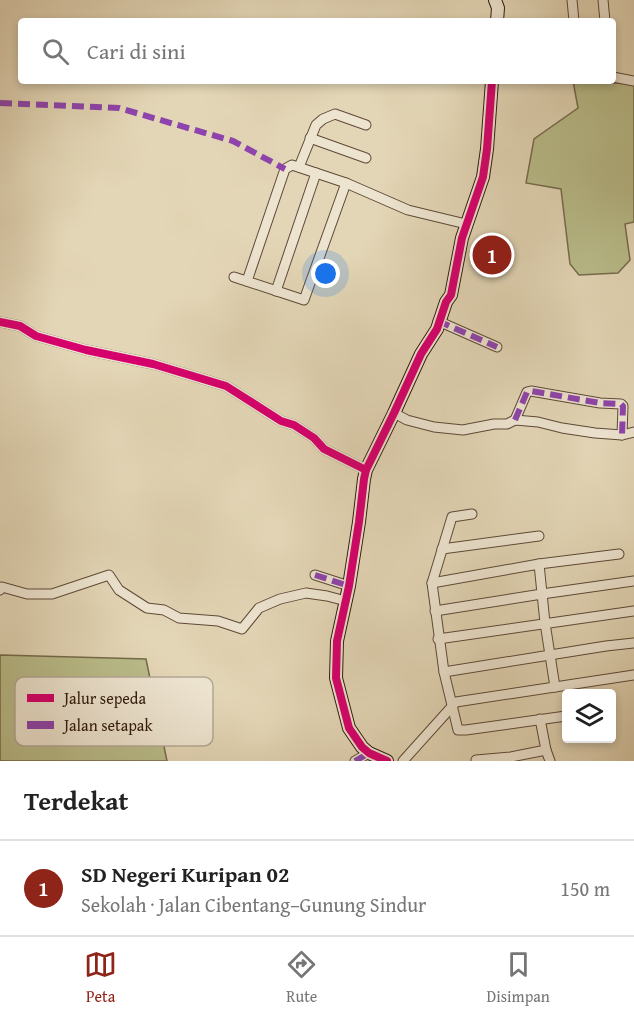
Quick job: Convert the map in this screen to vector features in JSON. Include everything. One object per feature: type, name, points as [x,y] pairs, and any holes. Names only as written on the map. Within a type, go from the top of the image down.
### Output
[{"type":"street","points":[[495,0],[498,8],[497,18]]},
{"type":"street","points":[[572,0],[574,18]]},
{"type":"street","points":[[603,0],[605,18]]},
{"type":"street","points":[[616,78],[634,81]]},
{"type":"street","points":[[387,761],[369,753],[348,728],[336,678],[337,641],[349,586],[366,470],[421,354],[437,329],[438,321],[451,295],[462,238],[483,177],[492,84]]},
{"type":"street","points":[[299,167],[316,125],[323,119],[334,114],[366,125]]},
{"type":"street","points":[[310,138],[366,158]]},
{"type":"street","points":[[247,281],[285,169],[292,165],[346,183],[408,210],[466,224]]},
{"type":"street","points":[[276,291],[316,173]]},
{"type":"street","points":[[234,277],[304,300],[346,183]]},
{"type":"street","points":[[438,321],[497,347]]},
{"type":"street","points":[[0,322],[20,326],[36,336],[86,350],[153,363],[226,386],[281,421],[294,424],[314,438],[324,449],[366,470]]},
{"type":"street","points":[[515,420],[527,392],[531,391],[600,403],[621,404],[623,406],[622,435]]},
{"type":"street","points":[[394,413],[406,420],[434,427],[463,430],[507,424],[515,420],[595,433],[622,435],[634,432]]},
{"type":"street","points":[[472,514],[452,517],[432,583],[438,639],[458,730],[562,717]]},
{"type":"street","points":[[442,549],[539,536]]},
{"type":"street","points":[[432,583],[539,564],[619,554]]},
{"type":"street","points":[[539,564],[555,687]]},
{"type":"street","points":[[0,590],[3,587],[27,594],[52,594],[108,575],[118,590],[147,609],[164,610],[179,618],[218,621],[242,629],[259,608],[280,599],[306,593],[346,601]]},
{"type":"street","points":[[315,575],[349,586]]},
{"type":"street","points":[[435,611],[634,581]]},
{"type":"street","points":[[438,639],[634,610]]},
{"type":"street","points":[[444,672],[634,643]]},
{"type":"street","points":[[403,761],[456,702],[634,675]]},
{"type":"street","points":[[540,719],[550,761]]},
{"type":"street","points":[[476,760],[512,759],[546,750]]},
{"type":"street","points":[[355,761],[369,753]]},
{"type":"green space","points":[[574,84],[634,84],[634,222],[625,224],[630,260],[618,273],[579,275],[570,264],[561,189],[526,183],[534,139],[578,108]]},
{"type":"green space","points":[[0,655],[146,659],[150,677],[15,677],[15,746],[164,746],[167,761],[0,761]]},
{"type":"marked path","points":[[0,103],[119,108],[233,141],[285,169]]},
{"type":"marked path","points":[[438,321],[497,347]]},
{"type":"marked path","points":[[515,420],[527,392],[531,391],[600,403],[621,404],[623,406],[622,435]]},
{"type":"marked path","points":[[315,575],[349,586]]},
{"type":"marked path","points":[[355,761],[369,753]]},
{"type":"cycle path","points":[[387,761],[369,753],[362,747],[349,728],[336,678],[337,641],[349,586],[366,470],[421,354],[437,329],[446,302],[451,295],[462,238],[483,177],[492,84]]},
{"type":"cycle path","points":[[0,322],[20,326],[36,336],[86,350],[153,364],[226,386],[281,421],[294,425],[314,438],[324,449],[366,470]]},
{"type":"place","name":"SD Negeri Kuripan 02","points":[[492,255]]}]
